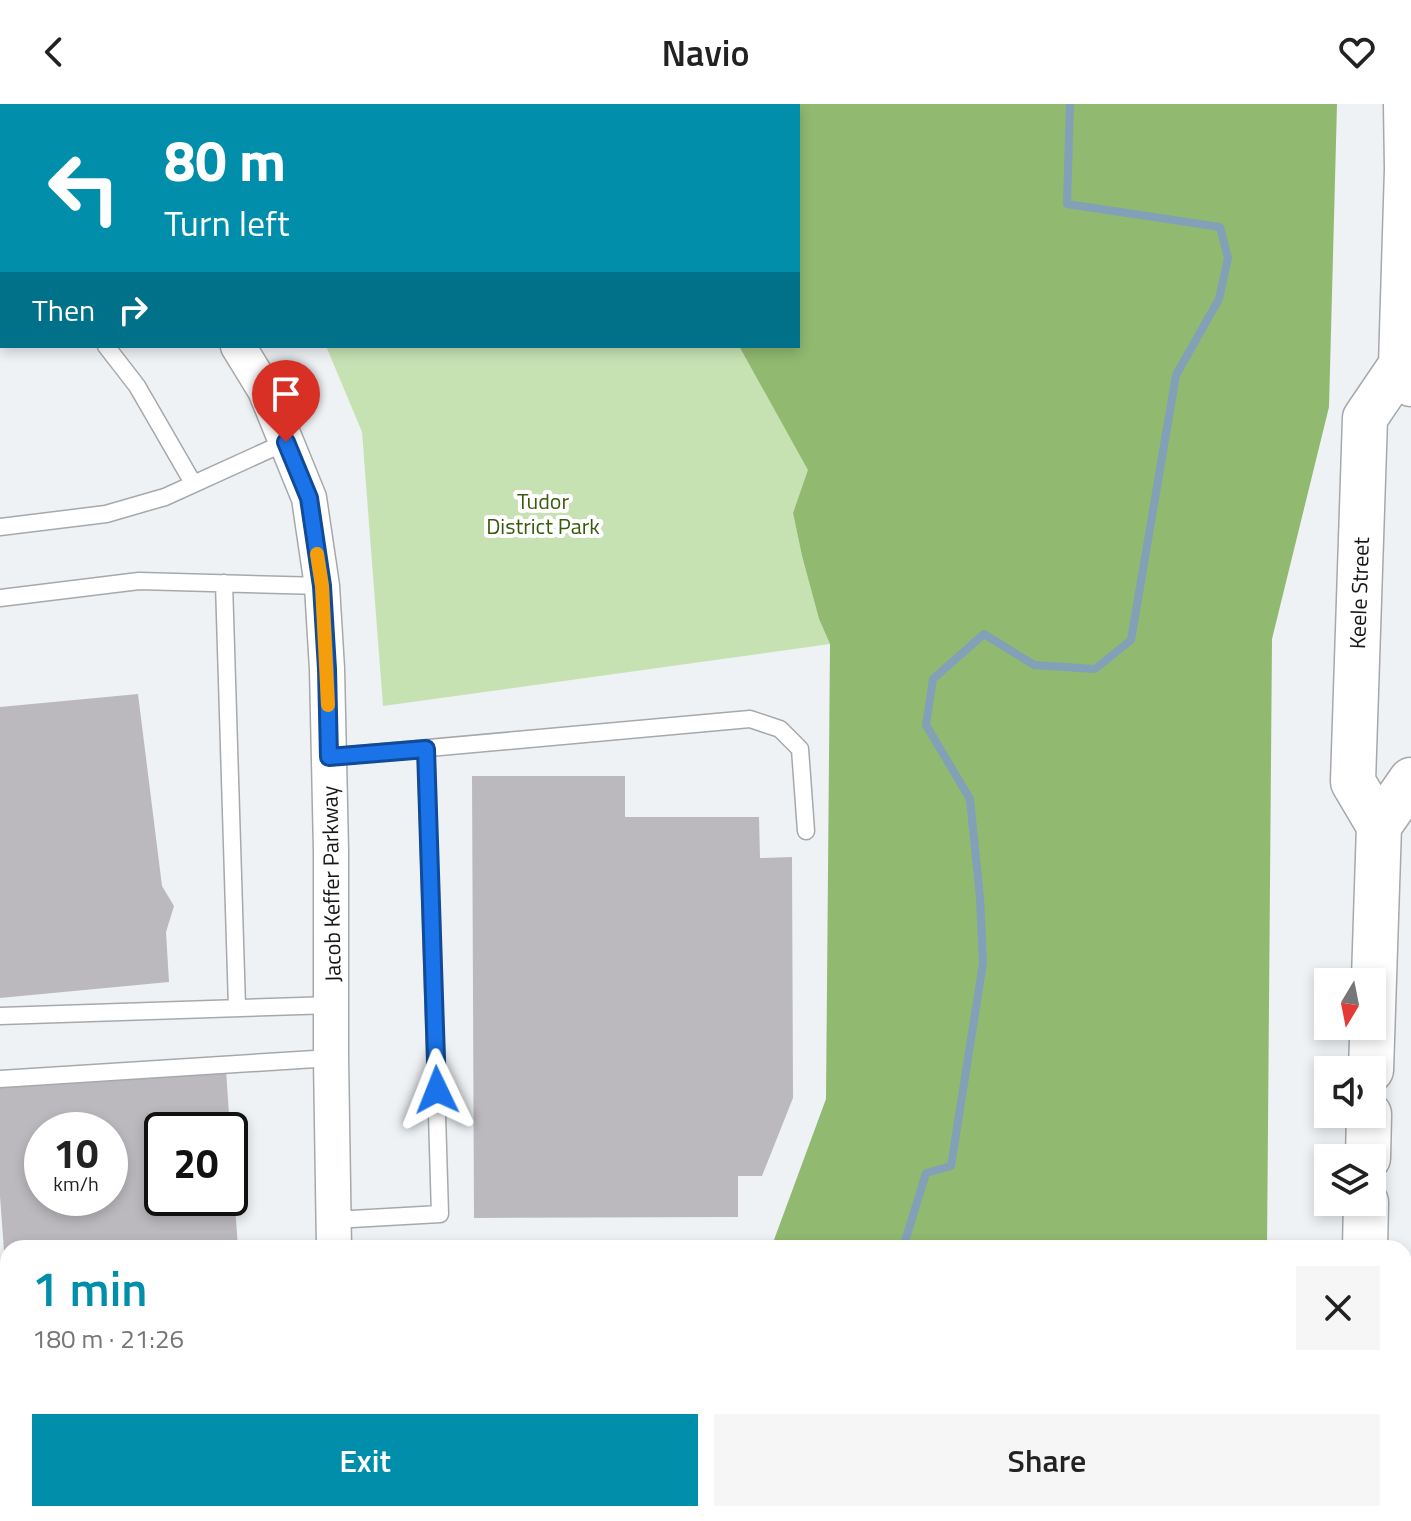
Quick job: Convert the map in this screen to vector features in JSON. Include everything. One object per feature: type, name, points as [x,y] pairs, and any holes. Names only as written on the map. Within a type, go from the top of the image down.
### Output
[{"type":"main road","name":"Keele Street","points":[[1379,826],[1353,782],[1365,418],[1406,374],[1409,169],[1406,104]]},
{"type":"main road","points":[[1371,1056],[1379,826],[1411,780]]},
{"type":"main road","points":[[1365,1240],[1366,1216]]},
{"type":"street","name":"Jacob Keffer Parkway","points":[[239,348],[265,390],[309,498],[322,586],[329,757],[334,1234]]},
{"type":"lane","points":[[108,348],[137,386],[193,483]]},
{"type":"lane","points":[[0,527],[106,514],[165,497],[286,442]]},
{"type":"lane","points":[[0,598],[139,581],[322,586]]},
{"type":"lane","points":[[224,583],[237,1007]]},
{"type":"lane","points":[[329,757],[750,719],[780,729],[800,749],[806,831]]},
{"type":"lane","points":[[334,1234],[440,1214],[426,749]]},
{"type":"lane","points":[[0,1016],[332,1005]]},
{"type":"lane","points":[[0,1079],[331,1058]]},
{"type":"green space","points":[[800,104],[1337,104],[1329,407],[1272,639],[1267,1240],[774,1240],[826,1099],[830,644],[819,619],[793,513],[808,470],[740,348],[800,348]]},
{"type":"green space","name":"Tudor District Park","points":[[327,348],[740,348],[809,470],[793,513],[819,619],[830,644],[383,706],[362,432]]},
{"type":"building","points":[[138,694],[162,886],[174,906],[166,932],[169,982],[0,998],[0,707]]},
{"type":"building","points":[[472,776],[625,776],[625,817],[759,817],[760,858],[792,857],[793,1098],[762,1176],[738,1176],[738,1217],[474,1218]]},
{"type":"building","points":[[226,1069],[229,1112],[144,1112],[144,1216],[236,1216],[237,1240],[3,1240],[0,1085]]},
{"type":"waterway","points":[[905,1240],[926,1173],[951,1166],[983,963],[970,799],[926,725],[933,679],[984,634],[1034,665],[1095,669],[1131,640],[1176,375],[1219,299],[1228,258],[1220,227],[1067,204],[1070,104]]},
{"type":"slow traffic","points":[[317,554],[322,586],[328,705]]},
{"type":"route","points":[[286,442],[309,498],[322,586],[329,757],[426,749],[437,1090]]}]
